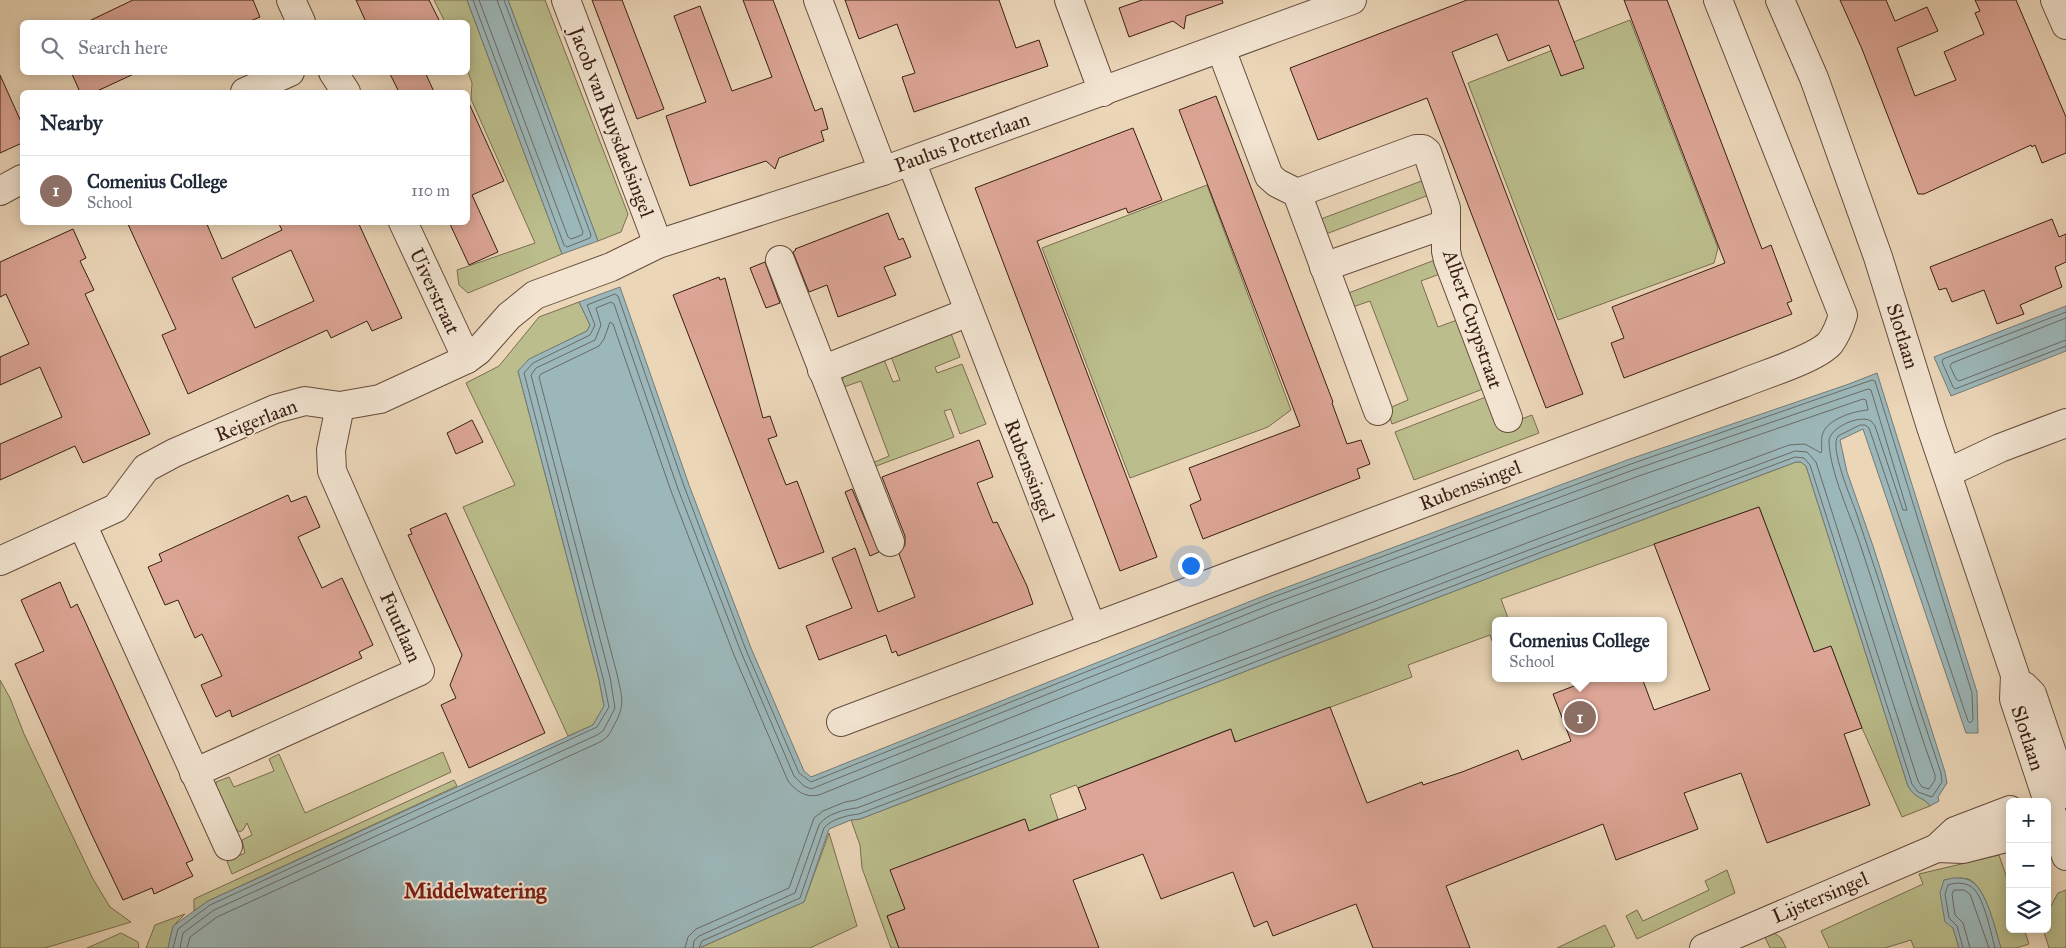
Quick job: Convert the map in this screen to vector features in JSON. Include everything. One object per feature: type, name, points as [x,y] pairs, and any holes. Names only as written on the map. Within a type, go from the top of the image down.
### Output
[{"type":"street","points":[[291,0],[300,20]]},
{"type":"street","name":"Jacob van Ruysdaelsingel","points":[[566,0],[658,244]]},
{"type":"street","points":[[818,0],[883,171]]},
{"type":"street","points":[[1069,0],[1103,92]]},
{"type":"street","name":"Paulus Potterlaan","points":[[572,281],[611,267],[658,244],[883,171],[1221,49],[1317,6],[1352,0]]},
{"type":"street","name":"Rubenssingel","points":[[841,722],[1803,359],[1829,344],[1838,329],[1843,315],[1718,0]]},
{"type":"street","name":"Slotlaan","points":[[1780,0],[1814,78],[1878,257],[1947,473],[2015,675],[2014,699],[2054,807],[2066,856]]},
{"type":"street","points":[[2055,0],[2066,25]]},
{"type":"street","points":[[1221,49],[1269,176],[1277,184],[1297,193],[1378,411]]},
{"type":"street","points":[[250,90],[283,75]]},
{"type":"street","points":[[335,75],[345,90]]},
{"type":"street","name":"Albert Cuypstraat","points":[[1297,193],[1420,148],[1427,152],[1445,202],[1446,251],[1448,260],[1508,418]]},
{"type":"street","name":"Rubenssingel","points":[[911,160],[1092,628]]},
{"type":"street","points":[[0,192],[20,180]]},
{"type":"street","points":[[1324,267],[1446,224]]},
{"type":"street","name":"Uiverstraat","points":[[404,225],[467,360]]},
{"type":"street","points":[[780,260],[890,542]]},
{"type":"street","name":"Reigerlaan","points":[[0,561],[116,508],[146,468],[174,453],[274,409],[305,402],[340,406],[380,399],[467,360],[484,346],[509,316],[535,295],[572,281]]},
{"type":"street","points":[[822,370],[969,312]]},
{"type":"street","name":"Fuutlaan","points":[[194,773],[420,671],[332,471],[332,450],[340,406]]},
{"type":"street","points":[[1947,473],[2000,448],[2064,429]]},
{"type":"street","points":[[82,524],[228,846]]},
{"type":"street","name":"Lijstersingel","points":[[1704,948],[1937,848],[1955,831],[2006,812]]},
{"type":"street","name":"Lijstersingel","points":[[1937,848],[1963,849],[2006,838]]},
{"type":"green space","points":[[434,0],[467,0],[562,254],[468,293],[459,285],[457,270],[535,243],[471,99],[472,83],[469,75],[470,20],[444,20]]},
{"type":"green space","points":[[508,0],[545,0],[628,214],[621,232],[598,241]]},
{"type":"green space","points":[[1630,20],[1718,248],[1714,263],[1558,320],[1468,83]]},
{"type":"green space","points":[[1424,180],[1429,195],[1326,234],[1321,219]]},
{"type":"green space","points":[[1207,185],[1291,410],[1268,427],[1130,478],[1042,248]]},
{"type":"green space","points":[[1440,258],[1445,272],[1421,281],[1438,327],[1457,320],[1483,389],[1392,424],[1387,409],[1408,400],[1370,301],[1347,309],[1346,294]]},
{"type":"green space","points":[[579,302],[590,325],[587,331],[530,359],[518,371],[599,679],[604,706],[593,725],[568,736],[463,507],[515,485],[466,383],[499,366],[539,317]]},
{"type":"green space","points":[[950,331],[960,357],[935,367],[937,373],[962,364],[986,424],[960,434],[951,409],[944,411],[954,437],[871,468],[870,464],[889,456],[861,381],[841,388],[841,382],[846,373],[883,357],[893,382],[900,380],[890,354]]},
{"type":"green space","points":[[1486,397],[1498,428],[1532,415],[1539,433],[1414,480],[1395,432]]},
{"type":"green space","points":[[1796,462],[1801,462],[1806,466],[1908,786],[1914,794],[1930,806],[1902,817],[1862,728],[1831,646],[1814,652],[1759,507],[1501,599],[1508,617],[1492,617],[1492,641],[1490,635],[1408,665],[1412,677],[1236,742],[1230,729],[1078,788],[1076,785],[1050,795],[1058,819],[1029,831],[1024,819],[891,870],[905,909],[887,916],[899,948],[891,948],[862,868],[860,845],[851,820],[860,819]]},
{"type":"green space","points":[[0,680],[93,879],[110,907],[131,922],[45,948],[0,948]]},
{"type":"green space","points":[[443,752],[451,772],[232,874],[227,861],[245,853],[242,840],[252,835],[247,823],[240,832],[236,829],[216,786],[216,782],[229,777],[234,787],[274,771],[269,759],[279,754],[305,813]]},
{"type":"green space","points":[[454,780],[457,786],[208,901],[194,911],[194,899]]},
{"type":"green space","points":[[829,833],[857,926],[810,948],[699,948],[804,902]]},
{"type":"green space","points":[[1999,855],[2006,875],[2006,933],[2025,933],[2029,944],[2016,948],[2001,948],[1989,909],[1980,890],[1968,879],[1959,878],[1944,880],[1953,928],[1959,948],[1914,948],[1911,940],[1885,948],[1829,948],[1821,931],[1923,884],[1919,874]]},
{"type":"green space","points":[[1727,870],[1735,893],[1637,939],[1626,916],[1637,910],[1643,921],[1709,890],[1705,881]]},
{"type":"green space","points":[[2066,890],[2066,948],[2049,948],[2044,933],[2051,933],[2051,906],[2058,893]]},
{"type":"green space","points":[[185,914],[173,926],[168,948],[146,948],[155,925]]},
{"type":"green space","points":[[1605,925],[1615,946],[1610,948],[1557,948]]},
{"type":"green space","points":[[1773,932],[1781,938],[1786,948],[1770,948],[1764,935]]},
{"type":"green space","points":[[121,933],[138,942],[139,948],[87,948]]},
{"type":"water","points":[[467,0],[508,0],[598,241],[562,254]]},
{"type":"water","points":[[620,287],[689,485],[751,648],[804,771],[811,777],[1266,595],[1630,459],[1877,373],[1977,692],[1978,733],[1966,733],[1863,429],[1840,440],[1847,472],[1873,546],[1945,772],[1947,783],[1938,797],[1939,801],[1930,806],[1914,794],[1908,786],[1806,466],[1801,462],[1796,462],[860,819],[851,820],[829,829],[804,902],[699,948],[168,948],[173,926],[208,901],[593,725],[604,706],[599,679],[518,371],[529,359],[587,331],[590,325],[579,302]]},
{"type":"water","points":[[2066,306],[2066,351],[1951,396],[1934,357]]},
{"type":"water","points":[[1953,878],[1969,880],[1981,891],[1990,910],[2001,948],[1959,948],[1953,928],[1945,922],[1940,893],[1944,880]]},
{"type":"building","points":[[133,0],[253,0],[260,17],[253,20],[91,20]]},
{"type":"building","points":[[356,0],[429,0],[439,20],[365,20]]},
{"type":"building","points":[[592,0],[622,0],[664,109],[637,119]]},
{"type":"building","points":[[743,0],[773,0],[815,111],[822,108],[828,129],[821,131],[824,141],[779,158],[775,169],[766,161],[690,186],[666,116],[706,102],[674,16],[700,6],[732,91],[772,77]]},
{"type":"building","points":[[845,0],[999,0],[1016,48],[1039,40],[1048,66],[914,112],[902,77],[915,73],[897,24],[859,39]]},
{"type":"building","points":[[1142,0],[1222,0],[1223,3],[1186,16],[1184,29],[1173,21],[1129,37],[1119,8]]},
{"type":"building","points":[[1467,0],[1558,0],[1584,68],[1561,76],[1549,45],[1508,61],[1497,34],[1452,52],[1583,394],[1546,408],[1427,98],[1318,140],[1290,68]]},
{"type":"building","points":[[1624,0],[1667,0],[1762,249],[1771,245],[1792,301],[1787,303],[1792,314],[1624,378],[1611,343],[1624,338],[1612,307],[1725,263]]},
{"type":"building","points":[[1840,0],[1886,0],[1895,21],[1927,7],[1938,31],[1897,48],[1915,96],[1956,80],[1944,52],[1984,34],[1975,13],[1980,11],[1975,0],[2016,0],[2066,117],[2066,153],[2042,163],[2035,145],[2032,147],[2031,145],[1924,194],[1918,194],[1862,49]]},
{"type":"building","points":[[0,75],[20,120],[20,144],[0,153]]},
{"type":"building","points":[[72,75],[132,75],[99,90],[79,90]]},
{"type":"building","points":[[390,75],[426,75],[433,90],[398,90]]},
{"type":"building","points":[[1216,96],[1333,402],[1347,444],[1361,440],[1370,464],[1357,469],[1360,478],[1203,539],[1190,505],[1201,500],[1189,468],[1300,426],[1179,110]]},
{"type":"building","points":[[470,105],[504,181],[472,195],[498,252],[469,265],[450,225],[470,225]]},
{"type":"building","points":[[1133,128],[1162,200],[1128,213],[1126,208],[1037,241],[1157,557],[1120,571],[975,188]]},
{"type":"building","points":[[888,213],[899,240],[903,238],[911,257],[884,267],[896,295],[838,317],[827,285],[809,292],[793,252],[795,249]]},
{"type":"building","points":[[2052,219],[2059,237],[2066,234],[2066,262],[2055,267],[2062,287],[2020,305],[2024,314],[1997,324],[1984,290],[1952,302],[1946,288],[1939,290],[1930,267]]},
{"type":"building","points":[[128,225],[207,225],[222,259],[282,230],[280,225],[359,225],[402,318],[372,331],[367,321],[331,338],[327,330],[188,394],[162,335],[176,329]],"holes":[[[291,250],[314,301],[255,328],[232,278]]]},
{"type":"building","points":[[73,229],[86,258],[80,261],[94,290],[85,294],[150,434],[83,463],[75,446],[0,480],[0,444],[62,417],[40,367],[0,385],[0,357],[29,344],[6,294],[0,297],[0,262]]},
{"type":"building","points":[[765,262],[780,303],[766,308],[750,268]]},
{"type":"building","points":[[719,277],[720,280],[725,278],[763,418],[770,416],[777,436],[768,439],[786,485],[797,481],[824,552],[779,569],[673,295]]},
{"type":"building","points":[[472,420],[483,442],[456,454],[447,433]]},
{"type":"building","points":[[979,440],[993,477],[977,483],[993,523],[997,522],[1027,586],[1033,604],[898,656],[896,651],[892,653],[886,635],[819,660],[806,626],[852,608],[832,558],[855,548],[878,612],[915,597],[899,554],[905,545],[905,536],[882,477]]},
{"type":"building","points":[[852,489],[879,552],[870,556],[845,492]]},
{"type":"building","points":[[288,495],[291,502],[306,496],[320,527],[298,537],[322,588],[342,578],[373,645],[359,652],[362,658],[310,682],[232,717],[230,710],[216,717],[201,685],[222,676],[202,634],[195,638],[178,600],[165,605],[148,567],[162,561],[159,554]]},
{"type":"building","points":[[1759,507],[1814,652],[1831,646],[1862,728],[1844,734],[1870,805],[1767,843],[1741,773],[1684,793],[1698,829],[1616,860],[1603,824],[1446,886],[1470,948],[1373,948],[1356,904],[1273,936],[1267,921],[1254,927],[1233,872],[1161,899],[1143,854],[1073,880],[1099,948],[899,948],[887,916],[905,909],[890,870],[1025,819],[1029,831],[1086,809],[1078,788],[1231,729],[1235,742],[1330,707],[1367,803],[1422,782],[1423,785],[1462,772],[1518,750],[1522,760],[1571,741],[1553,694],[1585,682],[1644,682],[1654,710],[1710,690],[1654,544]]},
{"type":"building","points":[[446,513],[545,733],[469,768],[441,705],[456,698],[450,685],[462,655],[408,535],[412,534],[410,529]]},
{"type":"building","points":[[60,582],[71,608],[77,604],[193,860],[186,863],[193,876],[154,894],[152,888],[123,900],[15,664],[44,651],[21,600]]},
{"type":"place","name":"Comenius College","points":[[1580,717]]},
{"type":"district","name":"Middelwatering","points":[[475,890]]}]
